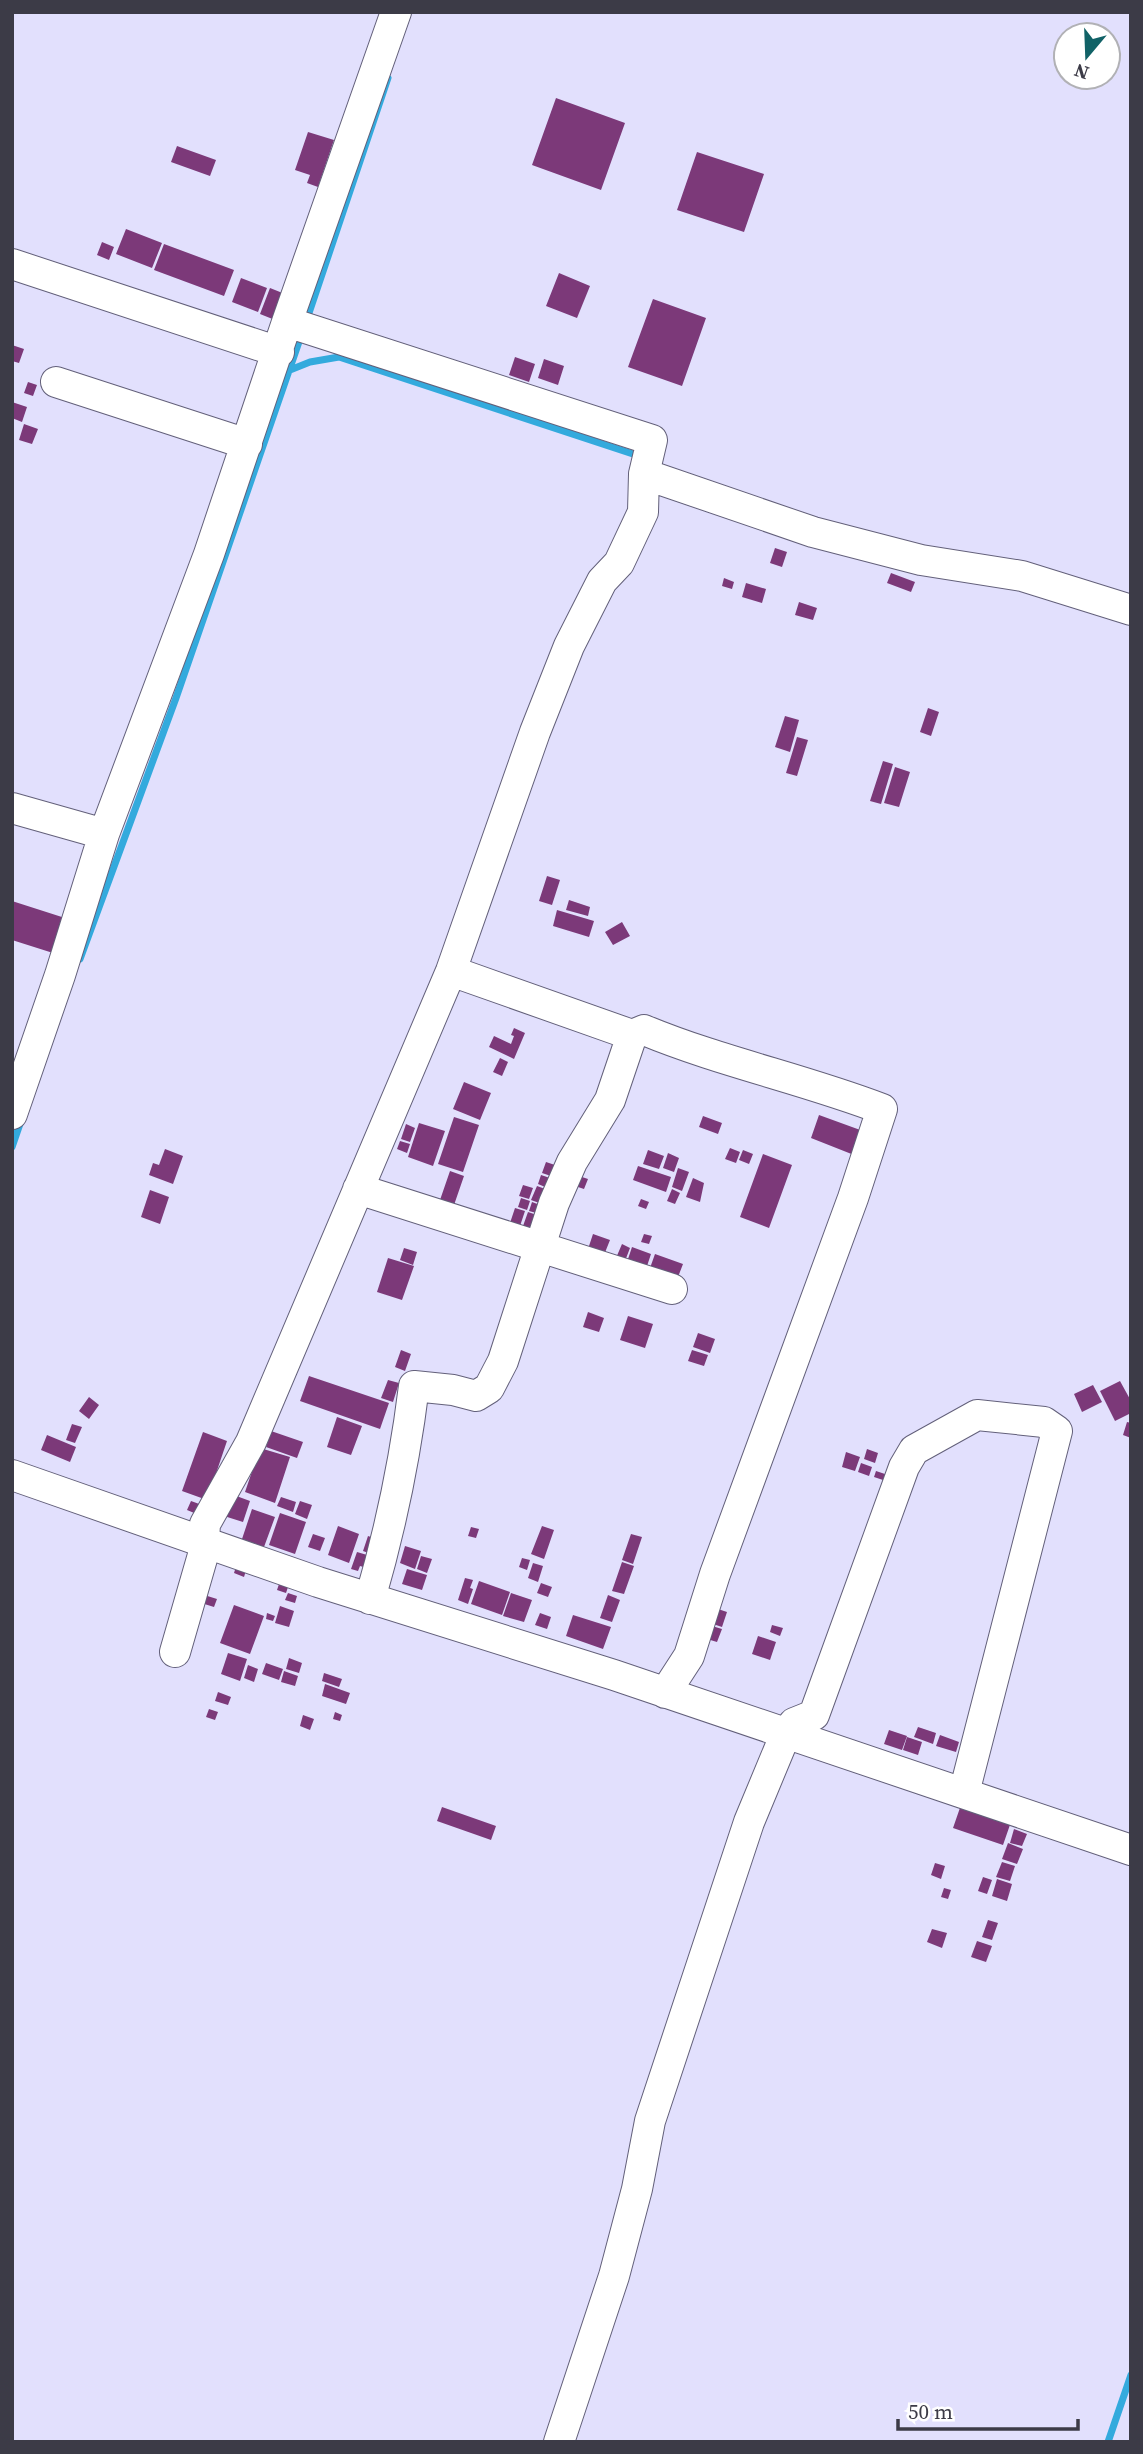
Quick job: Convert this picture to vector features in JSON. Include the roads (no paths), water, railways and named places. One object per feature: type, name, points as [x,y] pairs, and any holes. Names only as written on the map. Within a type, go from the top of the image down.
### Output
[{"type":"street","points":[[12,1114],[60,975],[104,834],[209,554],[396,12]]},
{"type":"street","points":[[12,264],[279,352]]},
{"type":"street","points":[[175,1652],[203,1555],[205,1524],[251,1442],[451,971],[535,732],[569,646],[602,581],[619,563],[643,512],[644,474],[652,440],[287,322]]},
{"type":"street","points":[[56,382],[247,444]]},
{"type":"street","points":[[644,474],[813,532],[921,559],[1021,576],[1131,610]]},
{"type":"street","points":[[12,808],[104,834]]},
{"type":"street","points":[[451,971],[632,1035],[644,1030],[882,1109],[853,1198],[715,1574],[689,1656],[665,1693]]},
{"type":"street","points":[[370,1599],[391,1527],[414,1386],[453,1390],[476,1396],[489,1388],[503,1361],[554,1203],[572,1163],[610,1100],[632,1035]]},
{"type":"street","points":[[358,1189],[672,1289]]},
{"type":"street","points":[[559,2442],[614,2276],[637,2189],[650,2121],[749,1822],[786,1733],[794,1723],[814,1715],[904,1467],[914,1450],[977,1415],[1044,1422],[1057,1431],[964,1793]]},
{"type":"street","points":[[12,1475],[370,1599],[665,1693],[1131,1850]]},
{"type":"waterway","points":[[306,322],[388,78]]},
{"type":"waterway","points":[[80,959],[176,698],[302,333]]},
{"type":"waterway","points":[[290,370],[310,362],[339,357],[642,457]]},
{"type":"waterway","points":[[12,1147],[22,1118]]},
{"type":"waterway","points":[[1108,2442],[1131,2375]]}]
